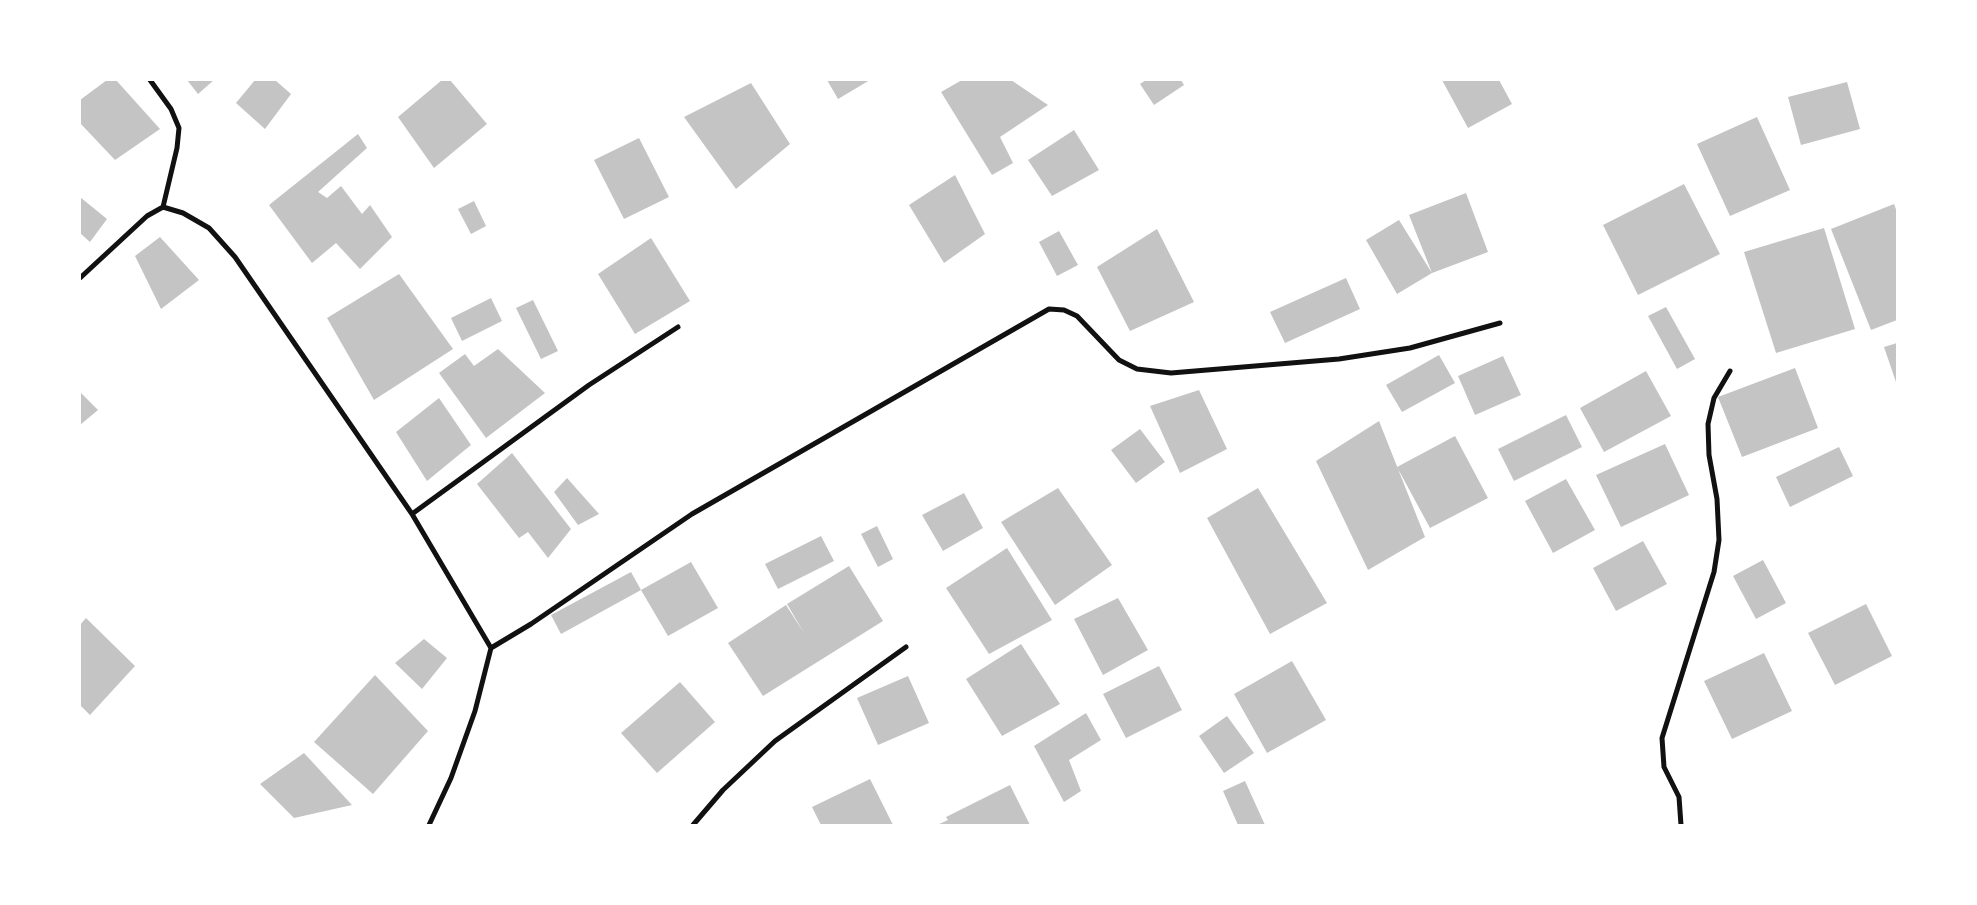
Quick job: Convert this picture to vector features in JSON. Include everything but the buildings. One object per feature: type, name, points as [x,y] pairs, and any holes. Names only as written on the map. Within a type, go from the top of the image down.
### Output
[{"type":"street","points":[[150,80],[171,109],[179,128],[177,148],[163,207]]},
{"type":"street","points":[[80,278],[147,216],[163,207],[183,213],[209,228],[235,257],[412,514],[491,648]]},
{"type":"street","points":[[429,825],[451,778],[469,728],[491,648],[531,624],[692,514],[1049,309],[1064,310],[1077,316],[1119,360],[1137,369],[1171,373],[1339,359],[1410,348],[1500,322]]},
{"type":"street","points":[[412,514],[590,385],[678,327]]},
{"type":"street","points":[[1681,825],[1679,797],[1664,767],[1662,738],[1714,572],[1719,540],[1717,500],[1709,454],[1708,424],[1714,398],[1730,372]]},
{"type":"street","points":[[693,825],[723,790],[775,741],[906,647]]}]
